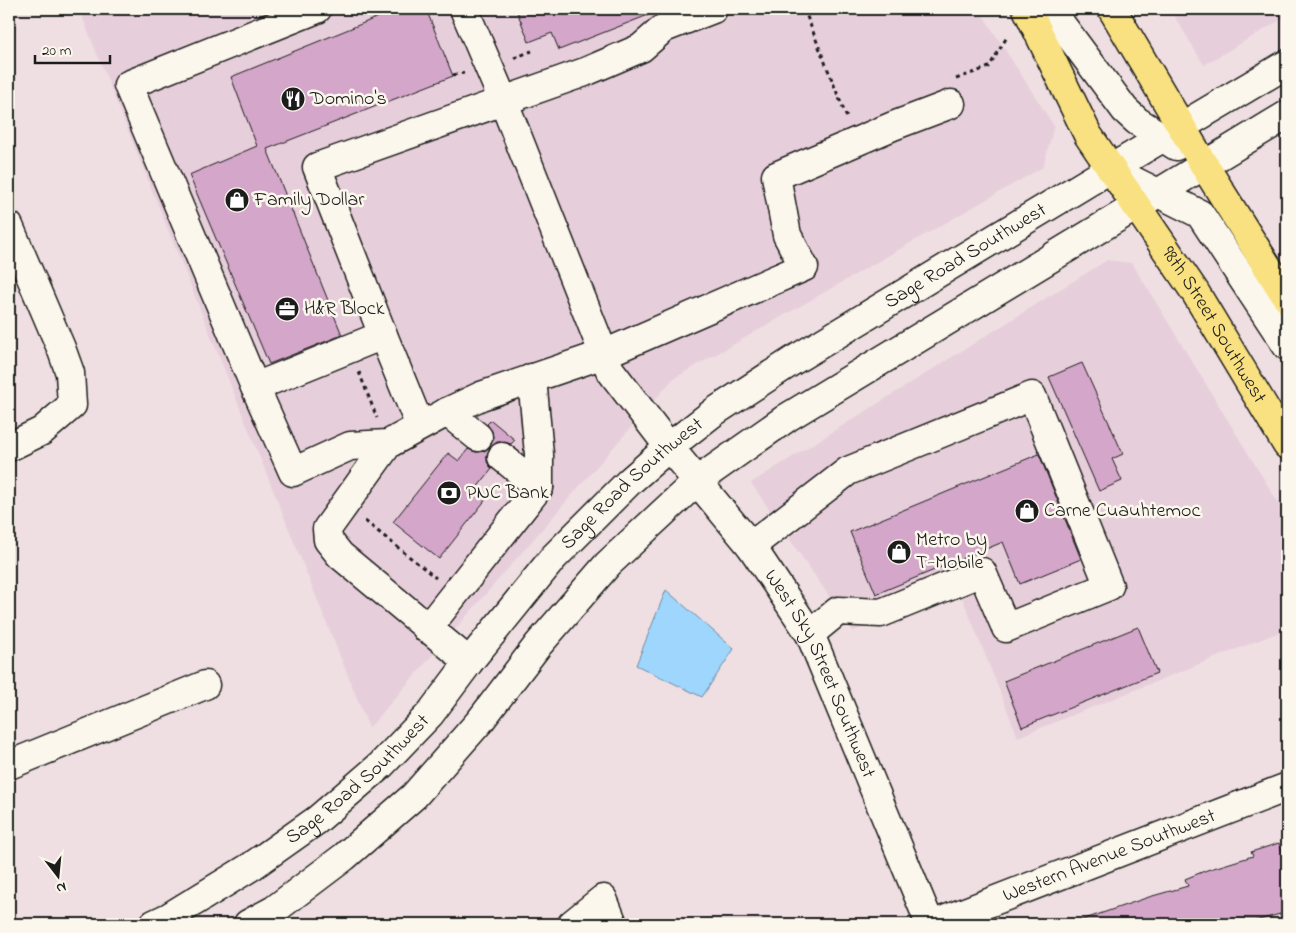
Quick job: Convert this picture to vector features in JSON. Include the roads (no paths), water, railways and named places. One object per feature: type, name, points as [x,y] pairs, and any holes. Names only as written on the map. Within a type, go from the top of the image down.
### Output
[{"type":"main road","name":"98th Street Southwest","points":[[1027,9],[1088,135],[1195,292],[1287,445]]},
{"type":"main road","points":[[1112,9],[1173,132],[1204,165],[1287,298]]},
{"type":"street","points":[[317,9],[128,85],[255,387],[293,472],[350,446],[388,444]]},
{"type":"street","name":"West Sky Street Southwest","points":[[464,9],[503,100],[610,370],[669,447],[750,546],[810,634],[932,924]]},
{"type":"street","points":[[420,426],[317,167],[585,72],[641,48],[664,28],[713,9]]},
{"type":"street","points":[[1042,9],[1061,24],[1125,110],[1137,121],[1173,132]]},
{"type":"street","name":"Sage Road Southwest","points":[[154,924],[169,917],[252,866],[317,820],[381,765],[430,714],[469,662],[554,557],[630,481],[669,447],[714,412],[746,390],[1110,168],[1287,64]]},
{"type":"street","points":[[469,662],[340,555],[328,540],[327,529],[388,444],[446,412],[481,396],[604,354],[804,267],[787,235],[776,176],[893,126],[951,92]]},
{"type":"street","name":"Sage Road Southwest","points":[[248,924],[274,910],[344,857],[414,796],[480,721],[538,645],[608,564],[697,481],[788,417],[1287,115]]},
{"type":"street","points":[[1110,168],[1200,214],[1287,346]]},
{"type":"street","points":[[9,226],[70,373],[72,405],[42,431],[9,447]]},
{"type":"street","points":[[255,387],[383,335]]},
{"type":"street","points":[[427,628],[539,487],[539,454],[532,378]]},
{"type":"street","points":[[750,546],[848,471],[1032,396],[1110,586],[1006,628],[982,572],[881,613],[838,611],[810,634]]},
{"type":"street","points":[[446,412],[478,437]]},
{"type":"street","points":[[502,457],[539,487]]},
{"type":"street","points":[[9,765],[205,685]]},
{"type":"street","name":"Western Avenue Southwest","points":[[932,924],[1286,789]]},
{"type":"street","points":[[572,924],[603,899],[613,924]]},
{"type":"water","points":[[666,590],[734,649],[702,697],[636,665]]},
{"type":"place","name":"Domino's","points":[[293,99]]},
{"type":"place","name":"Family Dollar","points":[[237,200]]},
{"type":"place","name":"H&R Block","points":[[287,309]]},
{"type":"place","name":"PNC Bank","points":[[449,493]]},
{"type":"place","name":"Carne Cuauhtemoc","points":[[1027,511]]},
{"type":"place","name":"Metro by T-Mobile","points":[[899,552]]}]
